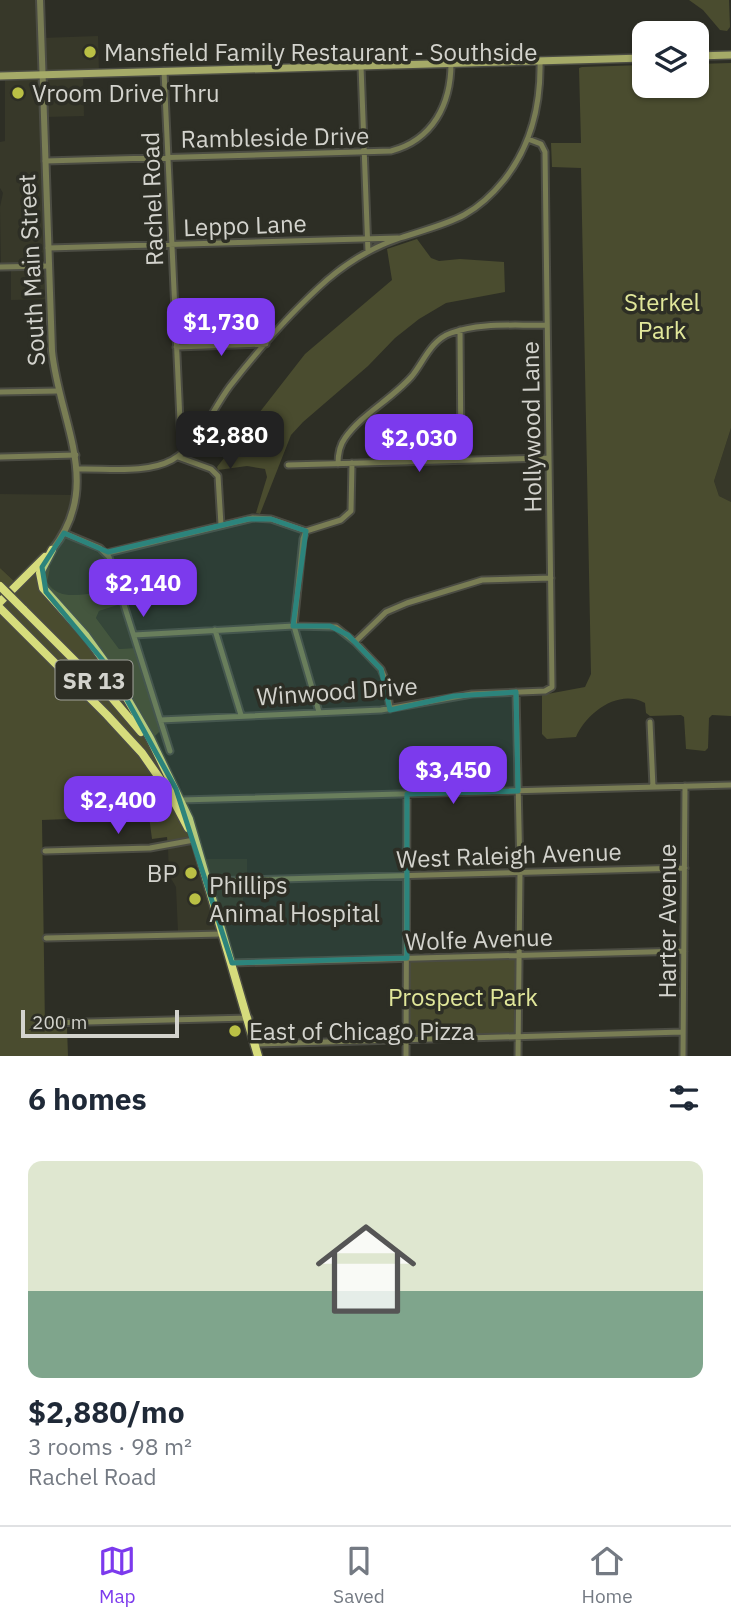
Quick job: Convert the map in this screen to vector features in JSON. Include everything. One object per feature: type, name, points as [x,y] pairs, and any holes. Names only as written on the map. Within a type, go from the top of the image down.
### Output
[{"type":"highway","points":[[0,602],[52,550]]},
{"type":"highway","points":[[52,550],[40,572],[43,588],[101,656],[159,758]]},
{"type":"highway","name":"SR 13","points":[[0,586],[120,707],[159,758],[194,839],[208,881],[258,1056]]},
{"type":"highway","name":"SR 13","points":[[0,608],[142,753],[177,800]]},
{"type":"main road","points":[[709,56],[731,55]]},
{"type":"main road","points":[[0,76],[632,58]]},
{"type":"street","name":"South Main Street","points":[[40,0],[52,351],[58,391],[78,469],[74,509],[64,533],[52,550]]},
{"type":"street","points":[[78,469],[153,467],[178,457],[185,451],[227,390],[266,344],[327,281],[368,252],[401,238],[446,225],[470,211],[503,181],[528,139],[538,98],[540,61]]},
{"type":"street","name":"Rambleside Drive","points":[[45,161],[391,151],[405,146],[432,126],[441,113],[447,99],[451,63]]},
{"type":"street","points":[[360,66],[368,252]]},
{"type":"street","name":"Rachel Road","points":[[164,71],[181,443],[185,451]]},
{"type":"street","name":"Hollywood Lane","points":[[516,692],[545,691],[552,687],[545,152],[541,144],[528,139]]},
{"type":"street","name":"Leppo Lane","points":[[48,248],[401,238]]},
{"type":"street","points":[[0,267],[48,266]]},
{"type":"street","points":[[338,464],[339,449],[350,432],[405,383],[443,336],[478,327],[547,325]]},
{"type":"street","points":[[460,330],[461,460]]},
{"type":"street","points":[[176,347],[266,344]]},
{"type":"street","points":[[0,392],[58,391]]},
{"type":"street","points":[[0,457],[76,455]]},
{"type":"street","points":[[178,457],[211,469],[218,476],[221,525]]},
{"type":"street","points":[[288,465],[550,458]]},
{"type":"street","points":[[64,533],[107,553],[253,518],[265,518],[306,531],[341,520],[351,510],[352,463]]},
{"type":"street","points":[[306,531],[294,626],[319,712]]},
{"type":"street","points":[[107,553],[170,751]]},
{"type":"street","points":[[355,642],[386,612],[433,595],[482,580],[551,578]]},
{"type":"street","points":[[134,635],[294,626],[336,627],[376,662],[384,674],[390,709]]},
{"type":"street","points":[[215,630],[241,715]]},
{"type":"street","points":[[516,692],[520,872],[518,1056]]},
{"type":"street","name":"Winwood Drive","points":[[160,720],[390,709],[454,696],[516,692]]},
{"type":"street","points":[[650,722],[653,787]]},
{"type":"street","points":[[177,800],[731,785]]},
{"type":"street","name":"Harter Avenue","points":[[683,1056],[685,786]]},
{"type":"street","points":[[406,1056],[407,794]]},
{"type":"street","points":[[45,851],[150,848],[194,839]]},
{"type":"street","name":"West Raleigh Avenue","points":[[208,881],[685,868]]},
{"type":"street","points":[[47,938],[223,934]]},
{"type":"street","name":"Wolfe Avenue","points":[[232,963],[684,951]]},
{"type":"street","points":[[47,1023],[248,1018]]},
{"type":"street","points":[[256,1044],[683,1032]]},
{"type":"highlighted area","points":[[248,519],[271,519],[306,531],[293,626],[330,626],[348,635],[381,669],[390,710],[454,696],[516,692],[518,791],[407,794],[407,958],[232,963],[176,789],[110,669],[46,592],[42,567],[64,533],[108,552]]},
{"type":"shaded area","points":[[0,0],[40,0],[41,38],[98,36],[99,73],[83,74],[84,116],[46,117],[51,299],[11,300],[11,271],[1,270],[0,207],[3,193],[0,188],[0,142],[5,141],[5,80],[0,80]]},
{"type":"shaded area","points":[[731,428],[730,502],[719,496],[714,481]]},
{"type":"shaded area","points":[[0,494],[74,495],[59,534],[103,555],[119,598],[106,598],[98,593],[64,596],[56,593],[47,582],[48,574],[15,582],[0,568]]},
{"type":"shaded area","points":[[121,604],[135,648],[119,649],[96,618],[99,611]]},
{"type":"shaded area","points":[[199,843],[203,859],[247,859],[247,879],[243,880],[243,909],[219,913],[223,931],[178,932],[176,887],[169,875],[168,847]]},
{"type":"green space","points":[[689,0],[729,0],[730,27],[727,31],[720,30],[703,10]]},
{"type":"green space","name":"Sterkel Park","points":[[731,63],[731,428],[714,481],[719,496],[731,502],[731,716],[712,715],[709,718],[708,748],[705,751],[686,749],[684,717],[650,716],[646,713],[645,703],[635,699],[604,705],[587,719],[576,737],[547,739],[542,734],[542,695],[585,687],[591,674],[581,168],[552,167],[551,143],[581,143],[579,68],[632,65],[632,98],[709,98],[709,64]]},
{"type":"green space","points":[[417,239],[431,258],[439,261],[460,259],[504,262],[505,292],[446,303],[395,338],[291,435],[260,514],[256,513],[267,477],[265,469],[247,466],[218,470],[217,467],[305,354],[392,280],[387,249]]},
{"type":"green space","points":[[47,564],[50,568],[47,582],[57,592],[70,595],[98,593],[106,598],[119,598],[121,604],[99,611],[96,618],[119,649],[135,648],[159,725],[160,731],[153,738],[180,790],[199,843],[168,847],[167,837],[152,839],[149,816],[42,820],[45,1027],[67,1028],[68,1056],[0,1056],[0,568],[15,582]]},
{"type":"green space","name":"Prospect Park","points":[[519,955],[518,1037],[406,1040],[407,958]]},
{"type":"place","name":"Mansfield Family Restaurant - Southside","points":[[90,52]]},
{"type":"place","name":"Vroom Drive Thru","points":[[18,93]]},
{"type":"place","name":"BP","points":[[191,873]]},
{"type":"place","name":"Phillips Animal Hospital","points":[[195,899]]},
{"type":"place","name":"East of Chicago Pizza","points":[[235,1031]]}]
